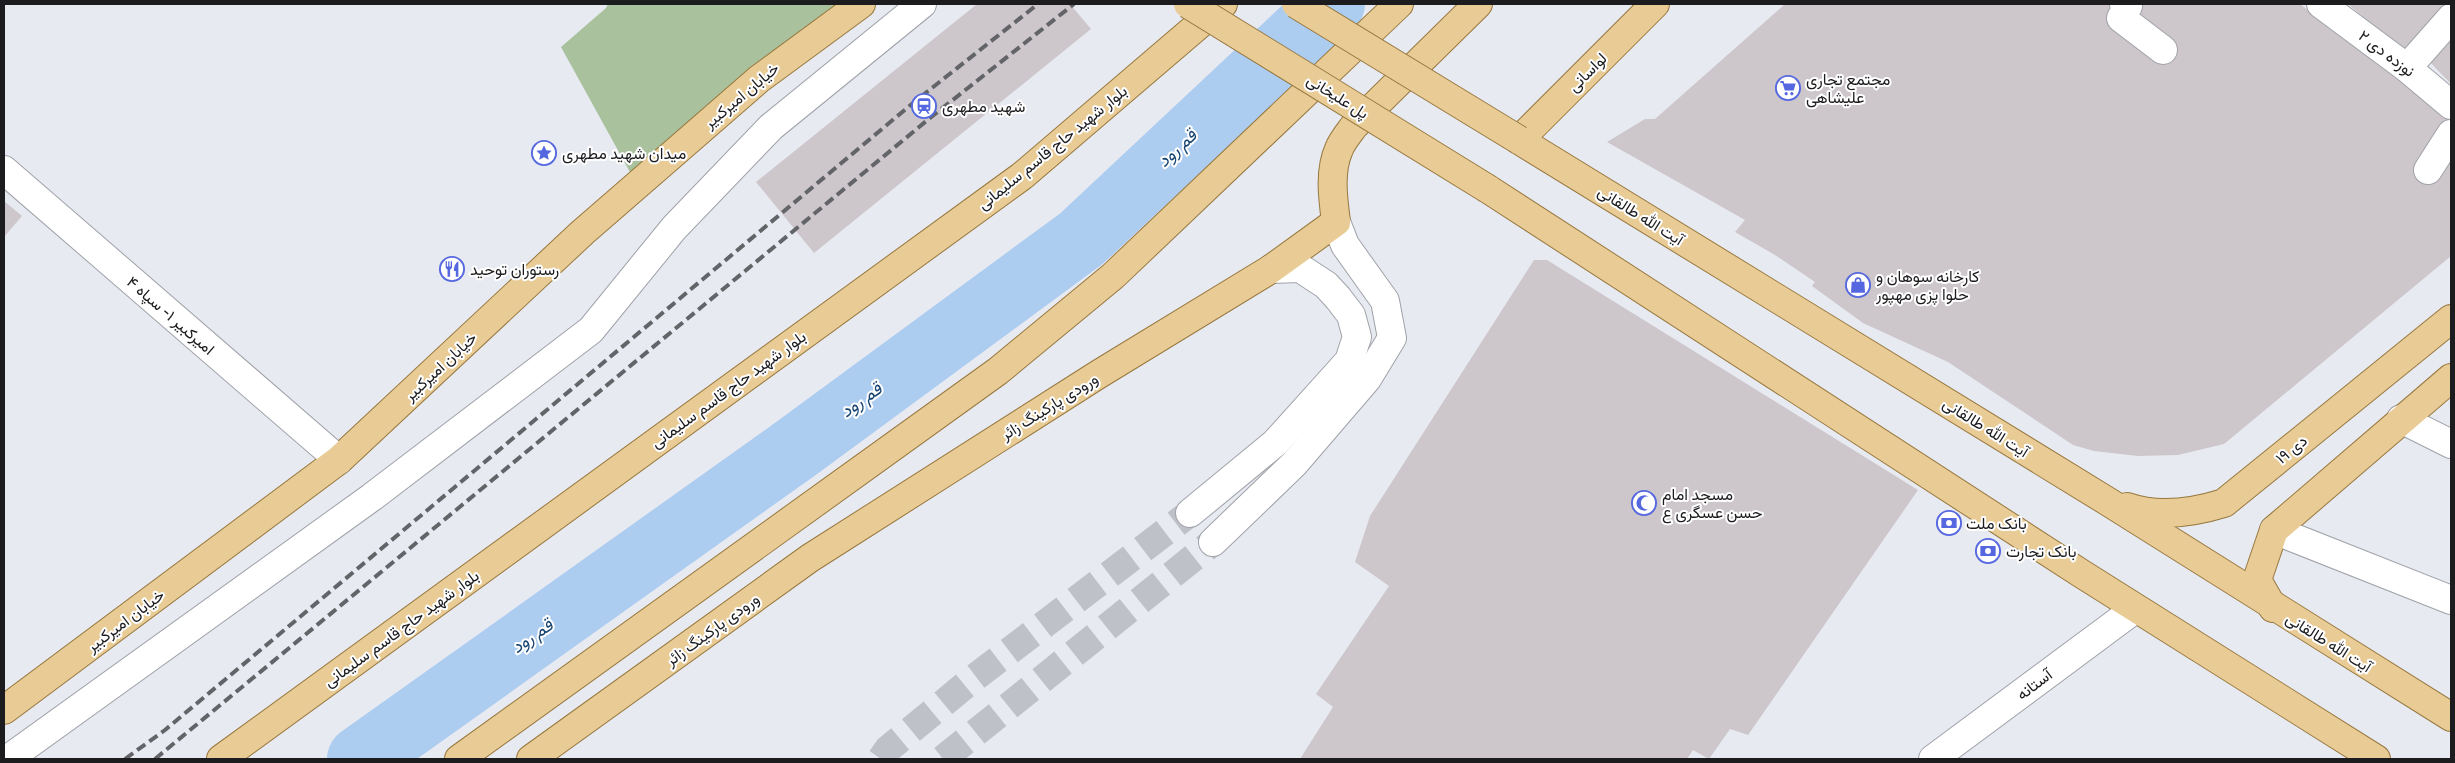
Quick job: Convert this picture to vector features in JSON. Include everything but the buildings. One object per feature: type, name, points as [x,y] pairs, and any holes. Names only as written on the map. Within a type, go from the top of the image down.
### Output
[{"type":"main road","name":"خیابان امیرکبیر","points":[[4,710],[339,460],[583,232],[759,78],[862,4]]},
{"type":"main road","name":"پل علیخانی","points":[[1188,4],[1488,189],[2136,609]]},
{"type":"main road","name":"بلوار شهید حاج قاسم سلیمانی","points":[[221,759],[1022,176],[1223,4]]},
{"type":"main road","points":[[1296,4],[1519,140]]},
{"type":"main road","points":[[459,759],[998,371],[1113,276],[1399,4]]},
{"type":"main road","points":[[1271,269],[1336,222],[1333,200],[1333,171],[1338,149],[1354,126],[1478,4]]},
{"type":"main road","name":"لواسانی","points":[[1519,140],[1655,4]]},
{"type":"main road","name":"آیت الله طالقانی","points":[[1519,140],[2107,501],[2274,608],[2451,717]]},
{"type":"main road","name":"ورودی پارکینگ زائر","points":[[531,759],[810,558],[1099,374],[1271,269]]},
{"type":"main road","name":"۱۹ دی","points":[[2107,501],[2136,510],[2163,514],[2201,510],[2224,503],[2451,319]]},
{"type":"main road","points":[[2274,608],[2257,580],[2274,530],[2401,418],[2451,378]]},
{"type":"main road","points":[[2136,609],[2376,759]]},
{"type":"street","points":[[8,759],[372,497],[591,330],[674,228],[771,127],[922,4]]},
{"type":"street","points":[[2124,4],[2128,6],[2121,18],[2163,50]]},
{"type":"street","name":"نوزده دی ۲","points":[[2321,4],[2407,68],[2451,105]]},
{"type":"street","points":[[2407,68],[2451,18]]},
{"type":"street","points":[[2428,170],[2451,134]]},
{"type":"street","name":"امیرکبیر ۱- سپاه ۴","points":[[4,170],[339,460]]},
{"type":"street","points":[[1213,542],[1294,464],[1367,379],[1392,338],[1391,323],[1385,301],[1346,246],[1336,222]]},
{"type":"street","name":"ورودی پارکینگ زائر","points":[[1271,269],[1300,268],[1326,285],[1350,315],[1357,337]]},
{"type":"street","points":[[1190,513],[1275,443],[1349,361],[1357,337],[1391,323]]},
{"type":"street","points":[[2401,418],[2451,444]]},
{"type":"street","points":[[2274,530],[2451,600]]},
{"type":"street","name":"آستانه","points":[[1933,759],[2136,609]]},
{"type":"green space","points":[[608,4],[838,4],[631,174],[561,47],[606,8]]},
{"type":"waterway","name":"قم رود","points":[[360,759],[798,447],[1081,239],[1332,4]]},
{"type":"tunnel","points":[[881,759],[888,749],[969,682],[1190,513]]},
{"type":"tunnel","points":[[943,759],[1213,542]]},
{"type":"railway","points":[[125,759],[165,730],[913,103],[1038,4]]},
{"type":"railway","points":[[155,759],[930,118],[1074,4]]},
{"type":"place","name":"مجتمع تجاری علیشاهی","points":[[1788,88]]},
{"type":"place","name":"شهید مطهری","points":[[924,106]]},
{"type":"place","name":"میدان شهید مطهری","points":[[544,153]]},
{"type":"place","name":"رستوران توحید","points":[[452,269]]},
{"type":"place","name":"کارخانه سوهان و حلوا پزی مهپور","points":[[1858,285]]},
{"type":"place","name":"مسجد امام حسن عسگری ع","points":[[1644,503]]},
{"type":"place","name":"بانک ملت","points":[[1949,523]]},
{"type":"place","name":"بانک تجارت","points":[[1988,551]]}]
